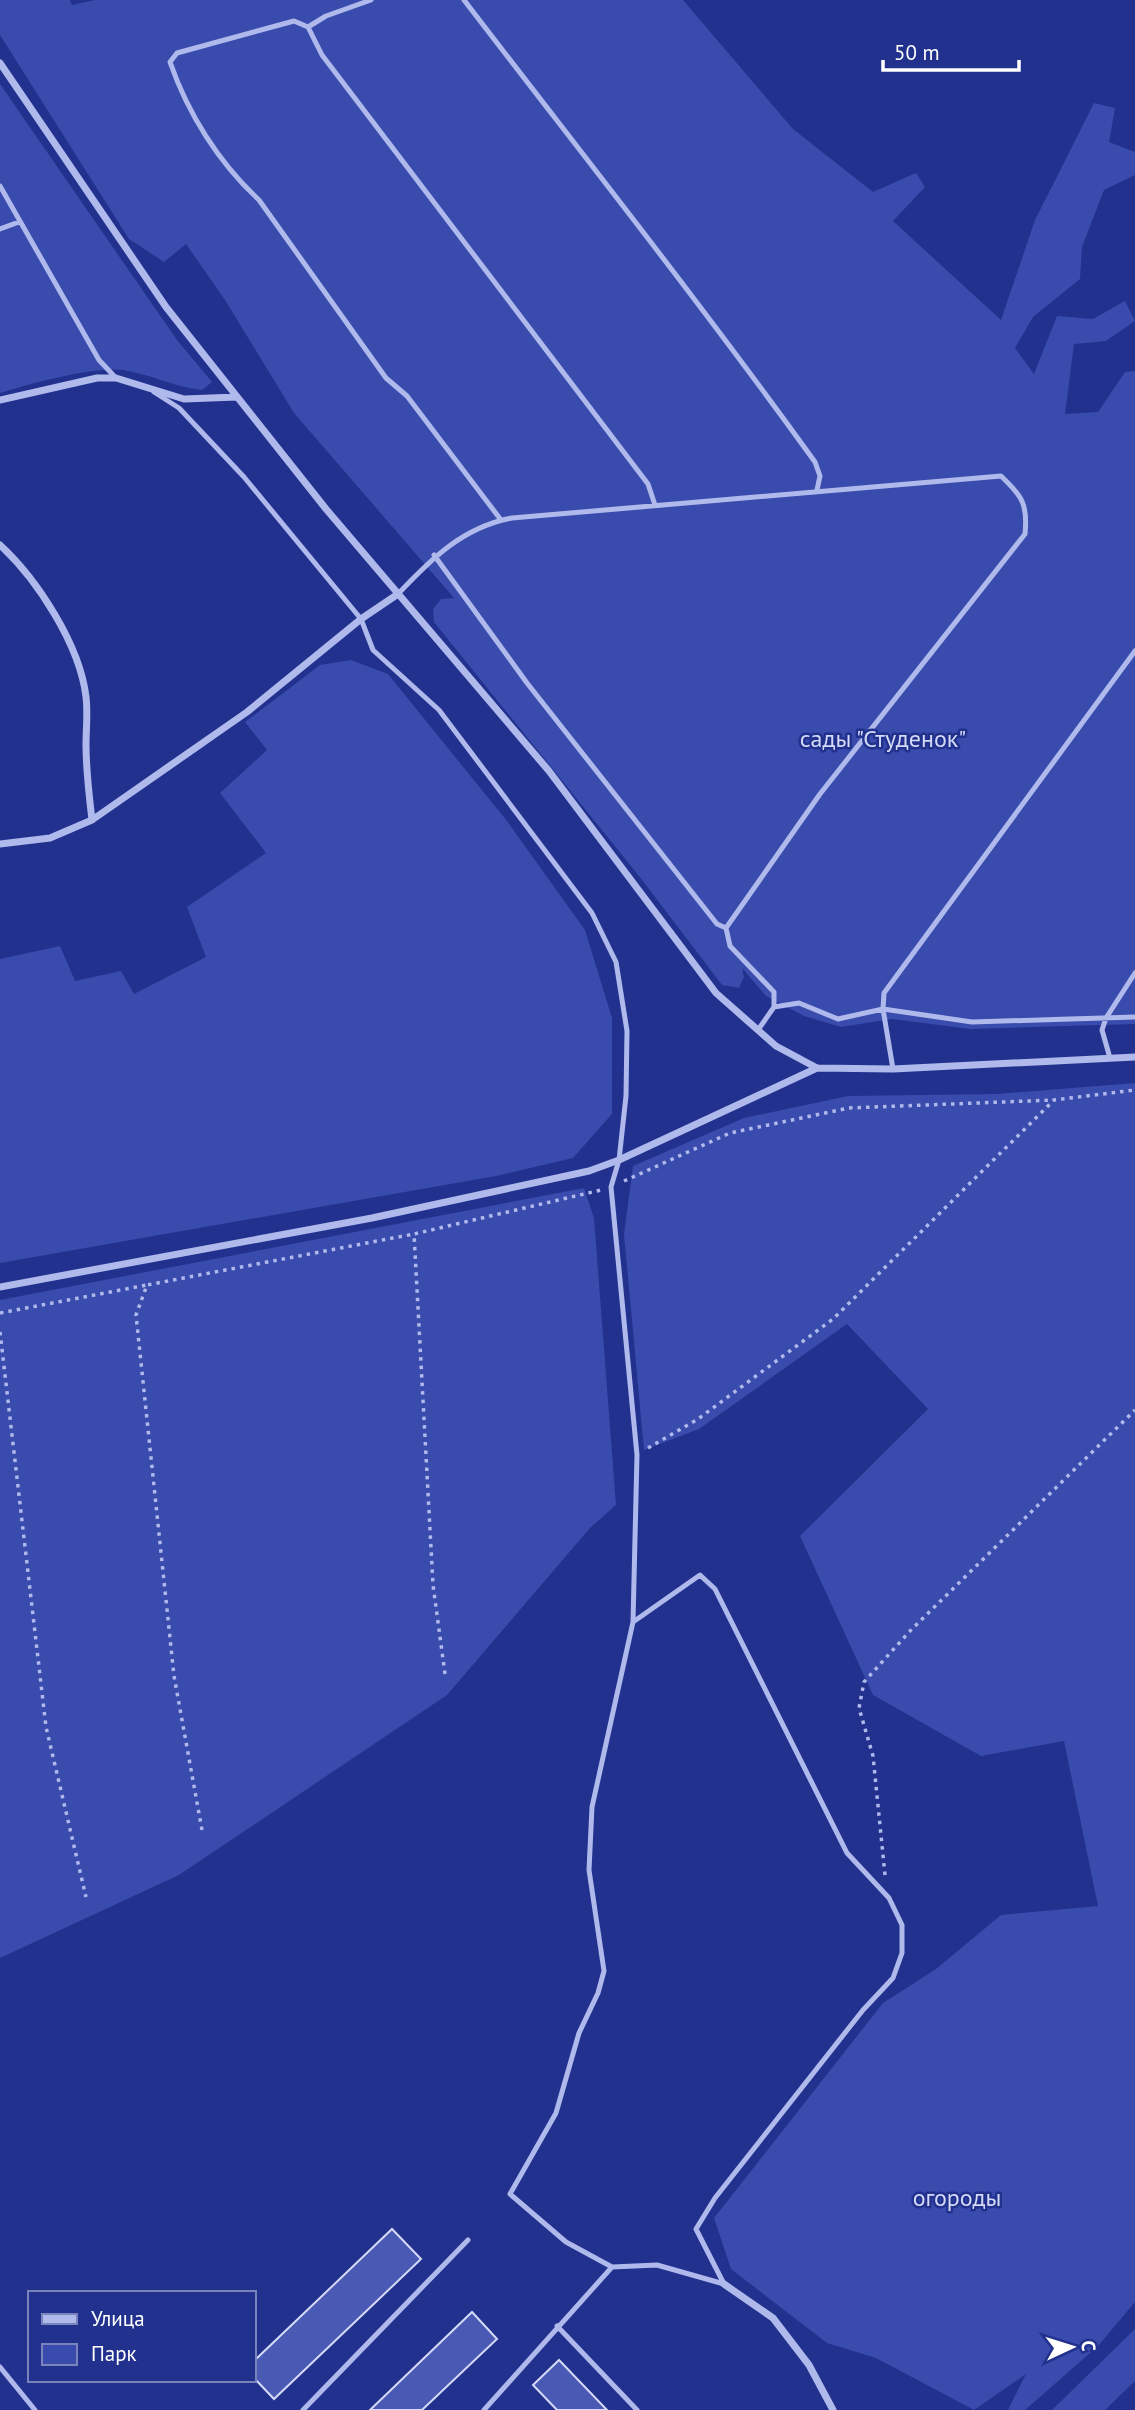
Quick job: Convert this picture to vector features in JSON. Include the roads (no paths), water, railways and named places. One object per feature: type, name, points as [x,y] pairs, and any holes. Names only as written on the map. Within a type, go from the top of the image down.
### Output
[{"type":"street","points":[[0,63],[166,307],[398,594],[549,771],[716,993],[776,1046],[817,1068]]},
{"type":"street","points":[[0,400],[85,381],[116,378],[184,399],[237,397]]},
{"type":"street","points":[[0,545],[35,585],[57,620],[75,659],[86,694],[88,788],[92,820]]},
{"type":"street","points":[[0,844],[50,838],[92,820],[247,712],[361,619],[398,594]]},
{"type":"street","points":[[0,1287],[482,1196],[589,1171],[619,1160],[817,1068],[893,1069],[1135,1057]]},
{"type":"street","points":[[724,2284],[773,2318],[809,2365],[833,2410]]},
{"type":"lane","points":[[307,27],[326,16],[371,0]]},
{"type":"lane","points":[[464,0],[674,276],[724,336],[816,461],[820,475],[817,490]]},
{"type":"lane","points":[[501,520],[407,396],[386,378],[259,200],[236,179],[208,141],[179,89],[170,62],[177,53],[294,21],[307,27],[322,55],[648,484],[655,505]]},
{"type":"lane","points":[[0,186],[99,360],[116,378]]},
{"type":"lane","points":[[0,229],[19,222]]},
{"type":"lane","points":[[151,390],[179,408],[199,428],[361,619],[373,650],[439,710],[592,913],[616,962],[627,1031],[626,1096],[619,1160],[611,1187],[637,1455],[633,1622],[592,1807],[589,1870],[604,1970],[598,1993],[579,2033],[556,2113],[510,2194],[566,2242],[612,2267],[657,2265],[724,2284]]},
{"type":"lane","points":[[398,594],[434,555],[471,531],[501,520],[817,490],[1001,476],[1020,494],[1027,515],[1026,534],[820,794],[726,928],[730,946],[774,992],[774,1007],[758,1030]]},
{"type":"lane","points":[[434,555],[527,683],[717,924],[726,928]]},
{"type":"lane","points":[[893,1069],[883,1009],[884,993],[1135,651]]},
{"type":"lane","points":[[1110,1058],[1102,1030],[1106,1018],[1135,973]]},
{"type":"lane","points":[[774,1007],[799,1003],[838,1018],[883,1009],[972,1022],[1135,1017]]},
{"type":"lane","points":[[633,1622],[700,1575],[715,1588],[847,1853],[889,1898],[902,1924],[901,1952],[893,1978],[863,2010],[715,2198],[696,2228],[724,2284]]},
{"type":"lane","points":[[305,2409],[468,2240]]},
{"type":"lane","points":[[484,2410],[556,2326],[612,2267]]},
{"type":"lane","points":[[556,2326],[637,2410]]},
{"type":"lane","points":[[0,2367],[35,2410]]},
{"type":"park label","name":"сады \"Студенок\"","points":[[883,739]]},
{"type":"park label","name":"огороды","points":[[957,2198]]}]
